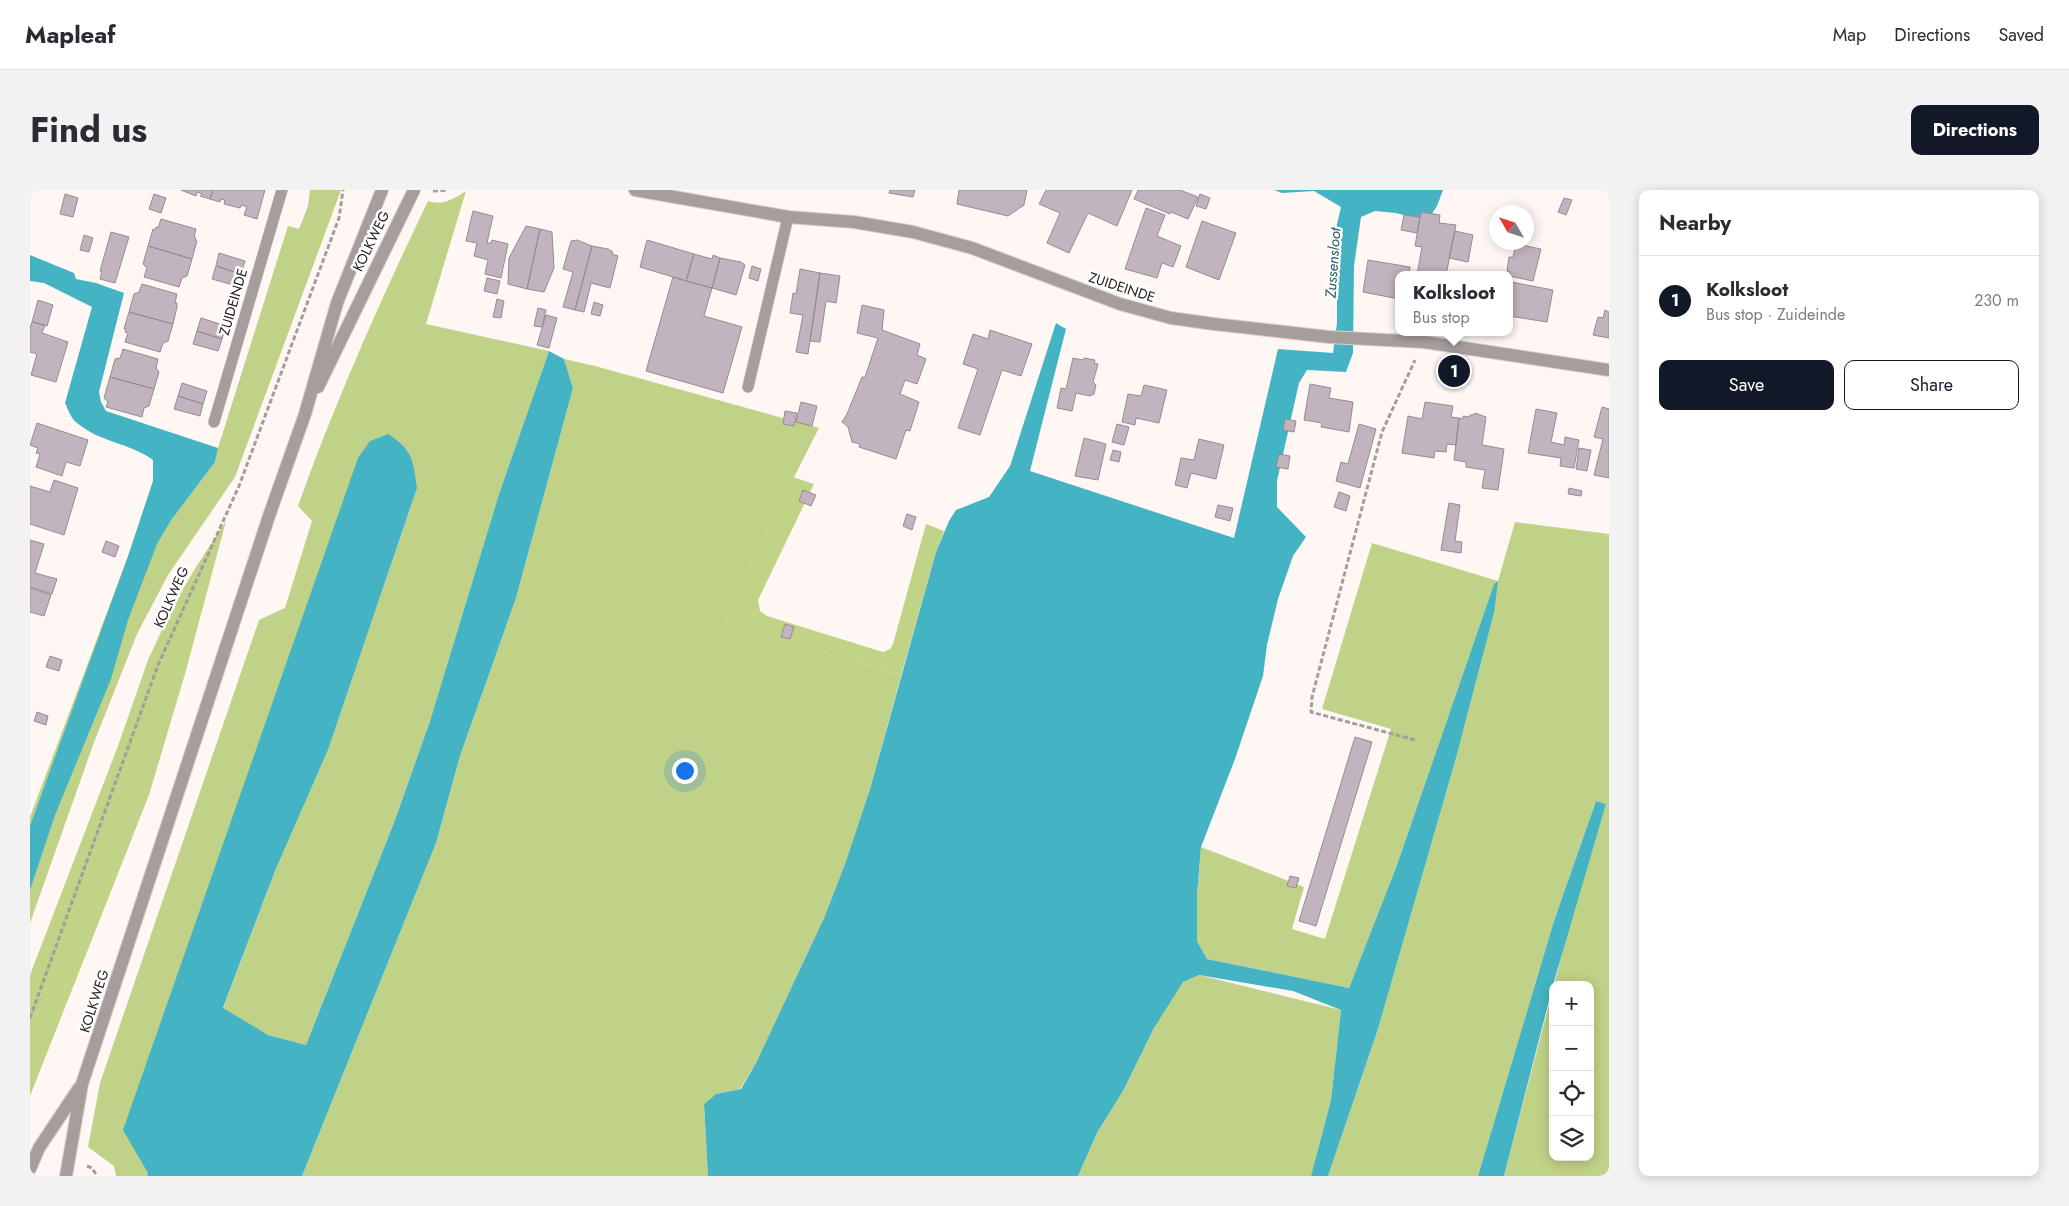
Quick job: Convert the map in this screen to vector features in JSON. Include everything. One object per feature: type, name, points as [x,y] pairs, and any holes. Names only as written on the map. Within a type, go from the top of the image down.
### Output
[{"type":"street","name":"KOLKWEG","points":[[66,1176],[82,1084],[269,516],[305,414],[337,303],[382,190]]},
{"type":"street","name":"KOLKWEG","points":[[305,414],[397,221],[414,190]]},
{"type":"street","name":"ZUIDEINDE","points":[[635,190],[788,217],[854,222],[949,240],[1120,304],[1171,318],[1329,337],[1424,342],[1609,370]]},
{"type":"street","name":"KOLKWEG","points":[[30,1170],[39,1148],[82,1084]]},
{"type":"lane","name":"ZUIDEINDE","points":[[214,422],[282,190]]},
{"type":"lane","points":[[748,387],[788,217]]},
{"type":"path","name":"KOLKWEG","points":[[30,1018],[158,665],[239,486],[339,218],[343,190]]},
{"type":"path","points":[[425,190],[448,190]]},
{"type":"path","points":[[1415,740],[1311,712],[1312,697],[1382,432],[1424,342]]},
{"type":"green space","points":[[310,190],[341,190],[235,477],[168,575],[137,634],[93,745],[30,923],[30,817],[127,559],[157,544],[172,519],[215,462],[288,226],[299,229],[308,206]]},
{"type":"green space","points":[[466,191],[426,324],[549,351],[499,494],[430,721],[395,820],[306,1045],[268,1035],[223,1009],[275,871],[328,750],[417,488],[147,1176],[116,1176],[114,1166],[88,1147],[100,1083],[259,620],[285,608],[312,521],[298,506],[359,352],[428,201],[443,202]]},
{"type":"green space","points":[[564,359],[819,428],[753,558],[724,621],[901,676],[870,789],[845,864],[824,918],[756,1063],[740,1089],[716,1094],[704,1104],[708,1176],[302,1176],[436,843],[460,756],[516,598],[573,388]]},
{"type":"green space","points":[[793,477],[814,484],[758,600],[760,611],[767,616],[883,652],[890,649],[926,524],[944,531],[936,552],[901,676],[723,621]]},
{"type":"green space","points":[[226,521],[185,674],[149,795],[30,1096],[30,975],[119,743],[148,660],[173,606]]},
{"type":"green space","points":[[1515,522],[1609,534],[1609,1176],[1504,1176],[1549,1004],[1549,1161],[1594,1161],[1594,981],[1555,981],[1572,916],[1606,804],[1596,801],[1554,921],[1478,1176],[1328,1176],[1378,1029],[1456,758],[1494,613],[1494,584],[1397,865],[1349,988],[1207,959],[1197,941],[1197,895],[1201,847],[1304,887],[1292,929],[1325,939],[1391,729],[1322,709],[1372,543],[1498,581]]},
{"type":"green space","points":[[1199,975],[1341,1010],[1331,1100],[1311,1176],[1078,1176],[1097,1133],[1123,1091],[1169,1002],[1183,982]]},
{"type":"water","points":[[1274,190],[1443,190],[1437,206],[1427,221],[1396,213],[1375,211],[1361,217],[1354,266],[1353,353],[1346,372],[1307,370],[1299,383],[1277,481],[1277,507],[1306,537],[1293,556],[1278,599],[1267,645],[1263,676],[1235,759],[1201,847],[1197,895],[1197,941],[1207,959],[1349,988],[1397,865],[1494,584],[1498,581],[1494,613],[1456,758],[1378,1029],[1328,1176],[1311,1176],[1331,1100],[1341,1010],[1293,991],[1199,975],[1183,982],[1154,1028],[1123,1091],[1097,1133],[1078,1176],[708,1176],[704,1104],[716,1094],[741,1089],[756,1063],[824,918],[845,864],[870,789],[936,552],[949,521],[956,510],[989,497],[1010,466],[1056,323],[1066,329],[1030,471],[1234,538],[1278,349],[1333,353],[1337,323],[1337,224],[1341,207],[1314,191],[1282,193]]},
{"type":"water","points":[[30,255],[74,273],[76,279],[96,283],[124,293],[99,392],[101,402],[106,411],[218,448],[215,462],[172,519],[157,544],[128,620],[111,679],[55,815],[30,890],[30,826],[127,559],[153,481],[153,460],[144,454],[95,434],[77,423],[71,416],[65,403],[92,307],[44,283],[30,281]]},
{"type":"water","points":[[549,351],[564,359],[573,388],[516,598],[460,756],[436,843],[302,1176],[147,1176],[148,1173],[123,1130],[358,458],[370,441],[388,434],[403,445],[410,456],[417,488],[328,750],[275,871],[223,1008],[268,1035],[306,1045],[395,820],[430,721],[499,494]]},
{"type":"water","points":[[1596,801],[1606,804],[1554,981],[1549,981],[1549,1001],[1504,1176],[1478,1176],[1554,921]]},
{"type":"building","points":[[181,190],[213,190],[210,199],[200,196],[202,194],[197,192],[196,196]]},
{"type":"building","points":[[213,190],[265,190],[257,219],[244,215],[247,207],[241,205],[240,208],[224,204],[225,200],[221,199],[220,202],[210,199]]},
{"type":"building","points":[[890,190],[915,190],[913,197],[889,193]]},
{"type":"building","points":[[959,190],[1027,190],[1024,205],[1008,216],[957,204]]},
{"type":"building","points":[[1046,190],[1132,190],[1117,226],[1088,213],[1069,253],[1047,243],[1060,213],[1039,204]]},
{"type":"building","points":[[1138,190],[1180,190],[1198,197],[1188,219],[1171,212],[1170,214],[1134,199]]},
{"type":"building","points":[[65,194],[78,198],[73,217],[60,214]]},
{"type":"building","points":[[154,194],[166,198],[161,213],[149,209]]},
{"type":"building","points":[[1200,194],[1210,198],[1206,209],[1196,206]]},
{"type":"building","points":[[1564,198],[1572,200],[1566,215],[1558,212]]},
{"type":"building","points":[[1146,208],[1165,215],[1157,236],[1181,246],[1173,267],[1162,263],[1157,278],[1125,269]]},
{"type":"building","points":[[473,211],[493,216],[487,243],[491,243],[492,240],[508,244],[501,278],[485,274],[488,260],[474,256],[477,243],[466,241]]},
{"type":"building","points":[[1421,212],[1440,215],[1439,223],[1456,225],[1447,271],[1418,271],[1422,247],[1415,246]]},
{"type":"building","points":[[1404,215],[1420,217],[1417,233],[1401,230]]},
{"type":"building","points":[[161,219],[196,229],[194,237],[196,238],[195,241],[197,241],[192,259],[148,246],[153,229],[158,228]]},
{"type":"building","points":[[1202,221],[1236,233],[1219,280],[1186,267]]},
{"type":"building","points":[[526,226],[540,229],[527,289],[508,284],[509,258]]},
{"type":"building","points":[[540,229],[552,232],[554,268],[544,292],[527,289]]},
{"type":"building","points":[[1455,231],[1473,235],[1468,262],[1449,258]]},
{"type":"building","points":[[111,232],[129,237],[115,283],[100,279],[102,271],[100,271]]},
{"type":"building","points":[[84,235],[93,238],[89,252],[80,250]]},
{"type":"building","points":[[577,240],[592,246],[575,310],[563,307],[573,272],[563,269],[571,241]]},
{"type":"building","points":[[647,240],[694,254],[686,281],[640,267]]},
{"type":"building","points":[[148,246],[192,259],[187,276],[182,278],[179,287],[144,277],[147,268],[143,264]]},
{"type":"building","points":[[592,246],[608,249],[613,252],[612,254],[618,256],[610,288],[591,283],[584,312],[575,310]]},
{"type":"building","points":[[1534,248],[1541,249],[1533,281],[1513,277],[1513,271],[1507,271],[1509,257],[1513,257],[1515,250],[1534,250]]},
{"type":"building","points":[[219,253],[245,261],[241,274],[216,266]]},
{"type":"building","points":[[694,254],[712,259],[713,255],[720,258],[712,288],[686,281]]},
{"type":"building","points":[[720,258],[741,262],[745,265],[736,295],[712,288]]},
{"type":"building","points":[[1368,260],[1410,267],[1410,271],[1395,271],[1395,298],[1363,292]]},
{"type":"building","points":[[216,266],[241,274],[237,286],[212,279]]},
{"type":"building","points":[[752,266],[761,269],[758,281],[749,278]]},
{"type":"building","points":[[800,269],[820,273],[808,354],[796,352],[803,315],[790,313],[793,293],[796,294]]},
{"type":"building","points":[[820,273],[840,276],[836,303],[826,301],[820,342],[810,341]]},
{"type":"building","points":[[673,277],[712,288],[704,316],[742,327],[723,393],[646,371]]},
{"type":"building","points":[[487,278],[500,281],[497,294],[484,291]]},
{"type":"building","points":[[1513,282],[1553,290],[1547,322],[1513,317]]},
{"type":"building","points":[[142,284],[177,294],[175,303],[177,303],[177,307],[173,324],[129,312],[134,294],[139,292]]},
{"type":"building","points":[[497,299],[504,301],[501,318],[493,317]]},
{"type":"building","points":[[38,300],[53,305],[47,326],[32,322]]},
{"type":"building","points":[[594,302],[603,305],[600,316],[591,314]]},
{"type":"building","points":[[862,305],[884,310],[882,330],[920,344],[917,355],[926,359],[917,384],[905,380],[900,394],[919,402],[910,431],[906,430],[896,459],[859,447],[860,444],[852,442],[848,427],[842,422],[862,377],[865,377],[878,338],[857,333]]},
{"type":"building","points":[[538,308],[546,310],[542,327],[534,326]]},
{"type":"building","points":[[1605,310],[1609,312],[1609,338],[1593,335],[1598,317],[1603,318]]},
{"type":"building","points":[[129,312],[173,324],[168,341],[163,343],[160,352],[125,342],[128,333],[124,329]]},
{"type":"building","points":[[546,315],[557,318],[549,348],[537,345]]},
{"type":"building","points":[[201,318],[226,326],[222,339],[197,331]]},
{"type":"building","points":[[32,322],[45,325],[42,333],[68,342],[56,382],[31,375],[37,354],[30,352],[30,328]]},
{"type":"building","points":[[990,330],[1032,344],[1021,376],[1002,370],[980,435],[958,428],[978,369],[963,364],[973,334],[988,339]]},
{"type":"building","points":[[197,331],[222,339],[218,351],[193,344]]},
{"type":"building","points":[[123,349],[158,359],[156,368],[159,372],[154,389],[110,377],[115,359],[120,358]]},
{"type":"building","points":[[1073,358],[1095,360],[1094,363],[1098,364],[1093,382],[1096,385],[1094,394],[1090,396],[1076,393],[1072,411],[1057,408],[1061,388],[1066,389]]},
{"type":"building","points":[[110,377],[154,389],[149,406],[144,408],[142,417],[106,407],[108,402],[104,398]]},
{"type":"building","points":[[182,383],[207,391],[203,404],[178,396]]},
{"type":"building","points":[[1310,384],[1331,388],[1329,398],[1353,402],[1349,432],[1321,427],[1322,423],[1304,420]]},
{"type":"building","points":[[1144,385],[1167,390],[1159,423],[1136,418],[1135,425],[1122,422],[1128,394],[1141,396]]},
{"type":"building","points":[[178,396],[203,404],[200,416],[174,409]]},
{"type":"building","points":[[801,402],[817,406],[812,426],[796,422]]},
{"type":"building","points":[[1425,402],[1453,406],[1451,417],[1459,418],[1456,445],[1447,444],[1446,452],[1435,451],[1434,458],[1402,453],[1408,416],[1422,419]]},
{"type":"building","points":[[1602,407],[1609,409],[1609,478],[1594,475],[1603,439],[1594,437]]},
{"type":"building","points":[[1536,409],[1557,413],[1551,442],[1564,445],[1565,437],[1579,440],[1574,468],[1560,466],[1561,458],[1528,453]]},
{"type":"building","points":[[785,411],[797,413],[794,426],[783,424]]},
{"type":"building","points":[[1475,413],[1486,417],[1482,445],[1504,449],[1498,490],[1482,488],[1485,470],[1466,467],[1466,462],[1454,460],[1459,418],[1463,419],[1463,416],[1469,417]]},
{"type":"building","points":[[1285,419],[1296,421],[1294,432],[1283,430]]},
{"type":"building","points":[[37,423],[88,440],[80,466],[66,462],[62,476],[36,467],[40,454],[36,453],[38,448],[30,445]]},
{"type":"building","points":[[1117,424],[1129,427],[1124,445],[1112,442]]},
{"type":"building","points":[[1359,424],[1376,429],[1360,488],[1336,481],[1341,462],[1348,464]]},
{"type":"building","points":[[1084,438],[1106,444],[1098,480],[1075,476]]},
{"type":"building","points":[[1199,439],[1224,445],[1216,479],[1191,473],[1187,488],[1175,485],[1181,458],[1194,460]]},
{"type":"building","points":[[1579,448],[1591,450],[1587,471],[1576,469]]},
{"type":"building","points":[[1113,450],[1121,452],[1119,462],[1110,460]]},
{"type":"building","points":[[1279,454],[1290,456],[1288,469],[1276,467]]},
{"type":"building","points":[[54,480],[78,488],[64,535],[30,524],[30,486],[50,492]]},
{"type":"building","points":[[1569,488],[1582,491],[1581,496],[1568,494]]},
{"type":"building","points":[[803,490],[816,495],[811,506],[799,501]]},
{"type":"building","points":[[1339,492],[1350,496],[1346,511],[1334,507]]},
{"type":"building","points":[[1449,503],[1460,505],[1455,541],[1462,542],[1461,553],[1441,550]]},
{"type":"building","points":[[1218,505],[1233,508],[1230,521],[1215,517]]},
{"type":"building","points":[[907,514],[916,517],[912,530],[903,526]]},
{"type":"building","points":[[30,540],[44,544],[35,573],[57,579],[52,594],[30,587]]},
{"type":"building","points":[[106,541],[119,546],[115,557],[102,552]]},
{"type":"building","points":[[30,588],[51,595],[44,616],[30,612]]},
{"type":"building","points":[[785,624],[794,627],[790,639],[781,637]]},
{"type":"building","points":[[50,656],[62,660],[59,671],[46,667]]},
{"type":"building","points":[[37,712],[48,716],[46,725],[34,721]]},
{"type":"building","points":[[1355,737],[1372,742],[1316,926],[1299,921]]},
{"type":"building","points":[[1290,876],[1299,878],[1296,888],[1287,886]]},
{"type":"place","name":"Kolksloot","points":[[1454,371]]},
{"type":"water label","name":"Zussensloot","points":[[1333,263]]}]
